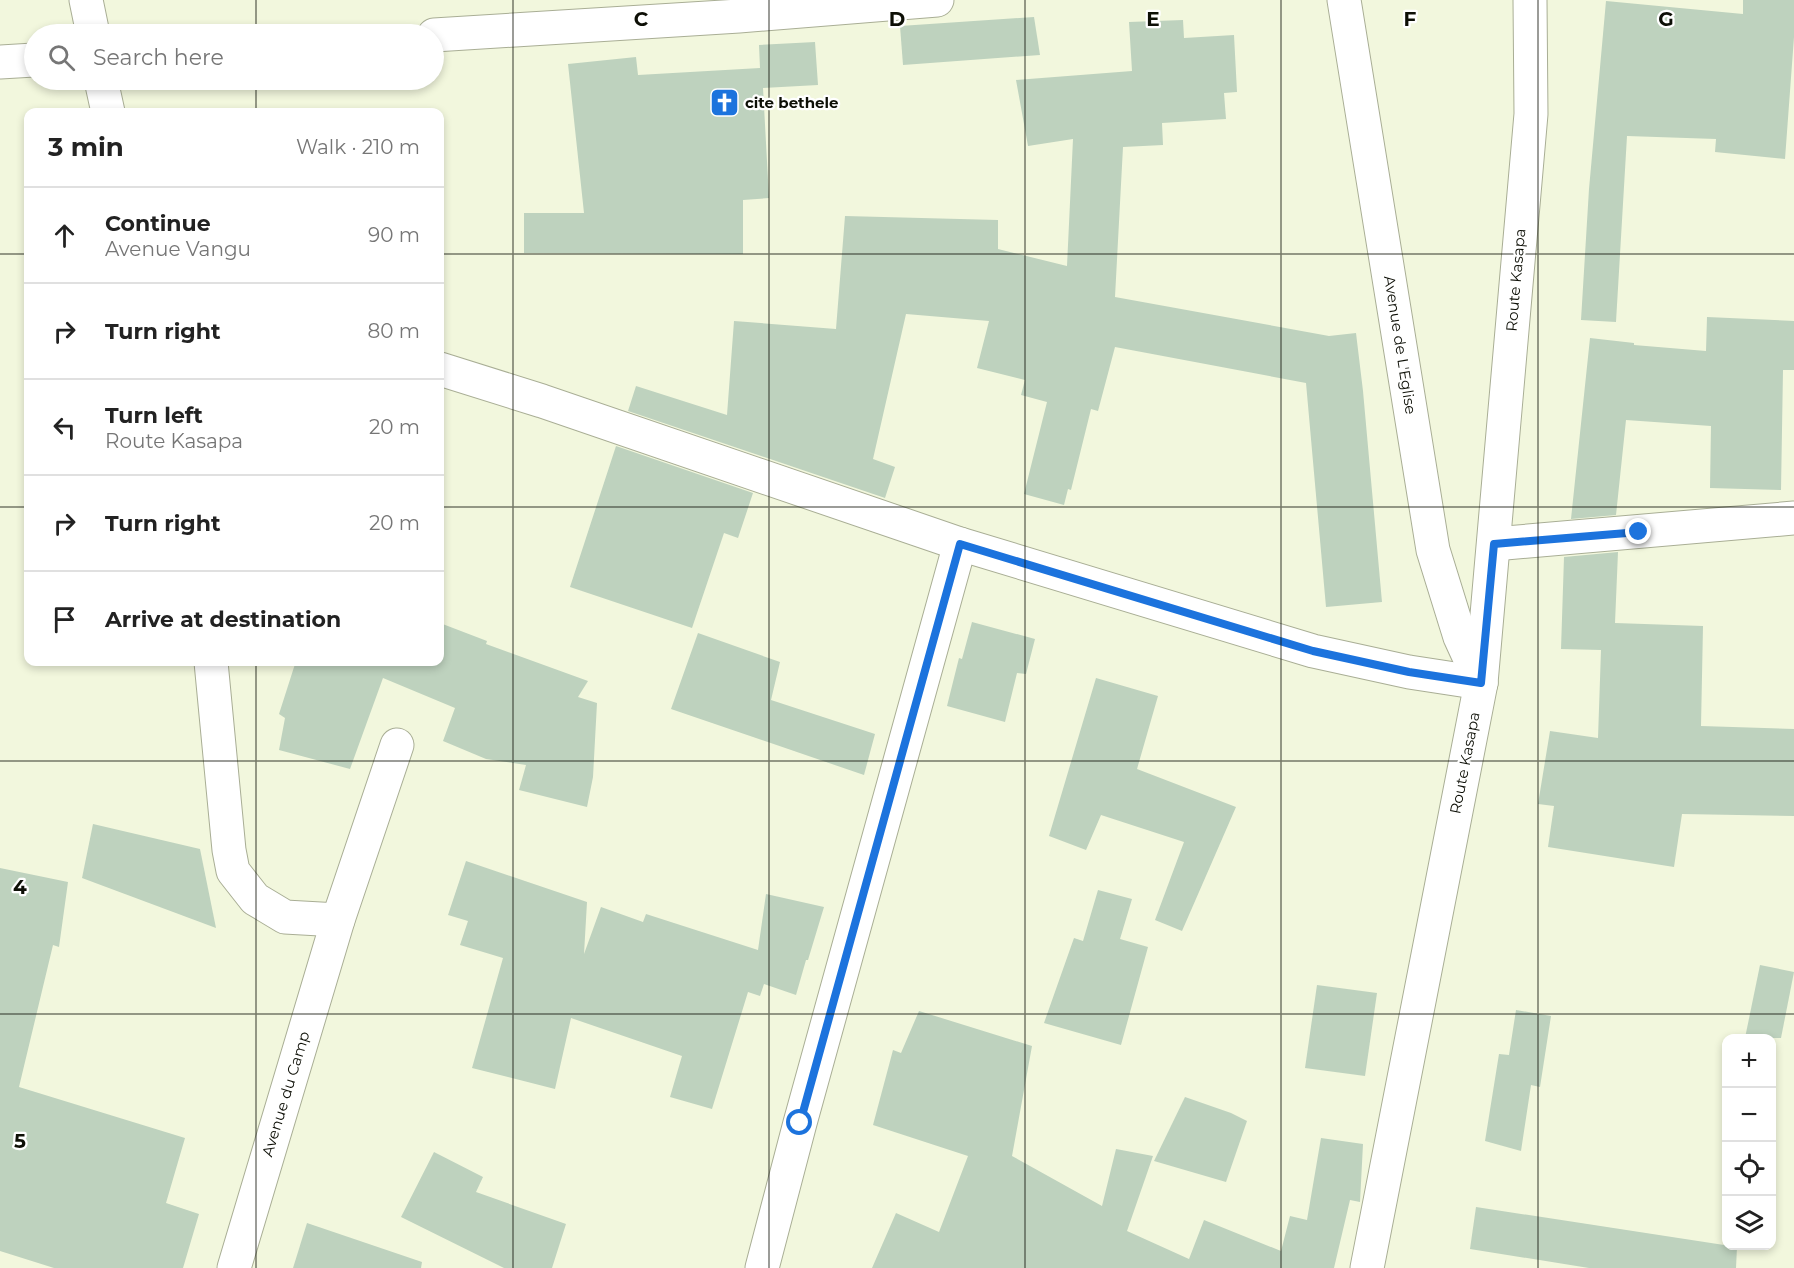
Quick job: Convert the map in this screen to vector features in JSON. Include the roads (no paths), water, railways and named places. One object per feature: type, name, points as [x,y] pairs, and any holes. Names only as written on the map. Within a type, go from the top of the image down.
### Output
[{"type":"street","points":[[86,0],[91,24]]},
{"type":"street","points":[[444,34],[737,8],[937,0]]},
{"type":"street","name":"Avenue de L'Eglise","points":[[1344,0],[1433,550],[1460,637],[1481,683]]},
{"type":"street","name":"Route Kasapa","points":[[1366,1268],[1481,683],[1531,114],[1530,0]]},
{"type":"street","points":[[0,62],[24,61]]},
{"type":"street","points":[[103,90],[107,108]]},
{"type":"street","points":[[444,370],[542,401],[960,544],[1313,651],[1409,672],[1481,683]]},
{"type":"street","points":[[1494,544],[1794,518]]},
{"type":"street","points":[[762,1268],[960,544]]},
{"type":"street","points":[[212,666],[229,850],[233,871],[255,898],[285,917],[338,920]]},
{"type":"street","name":"Avenue du Camp","points":[[234,1268],[338,920],[397,745]]},
{"type":"place","name":"cite bethele","points":[[724,103]]}]
